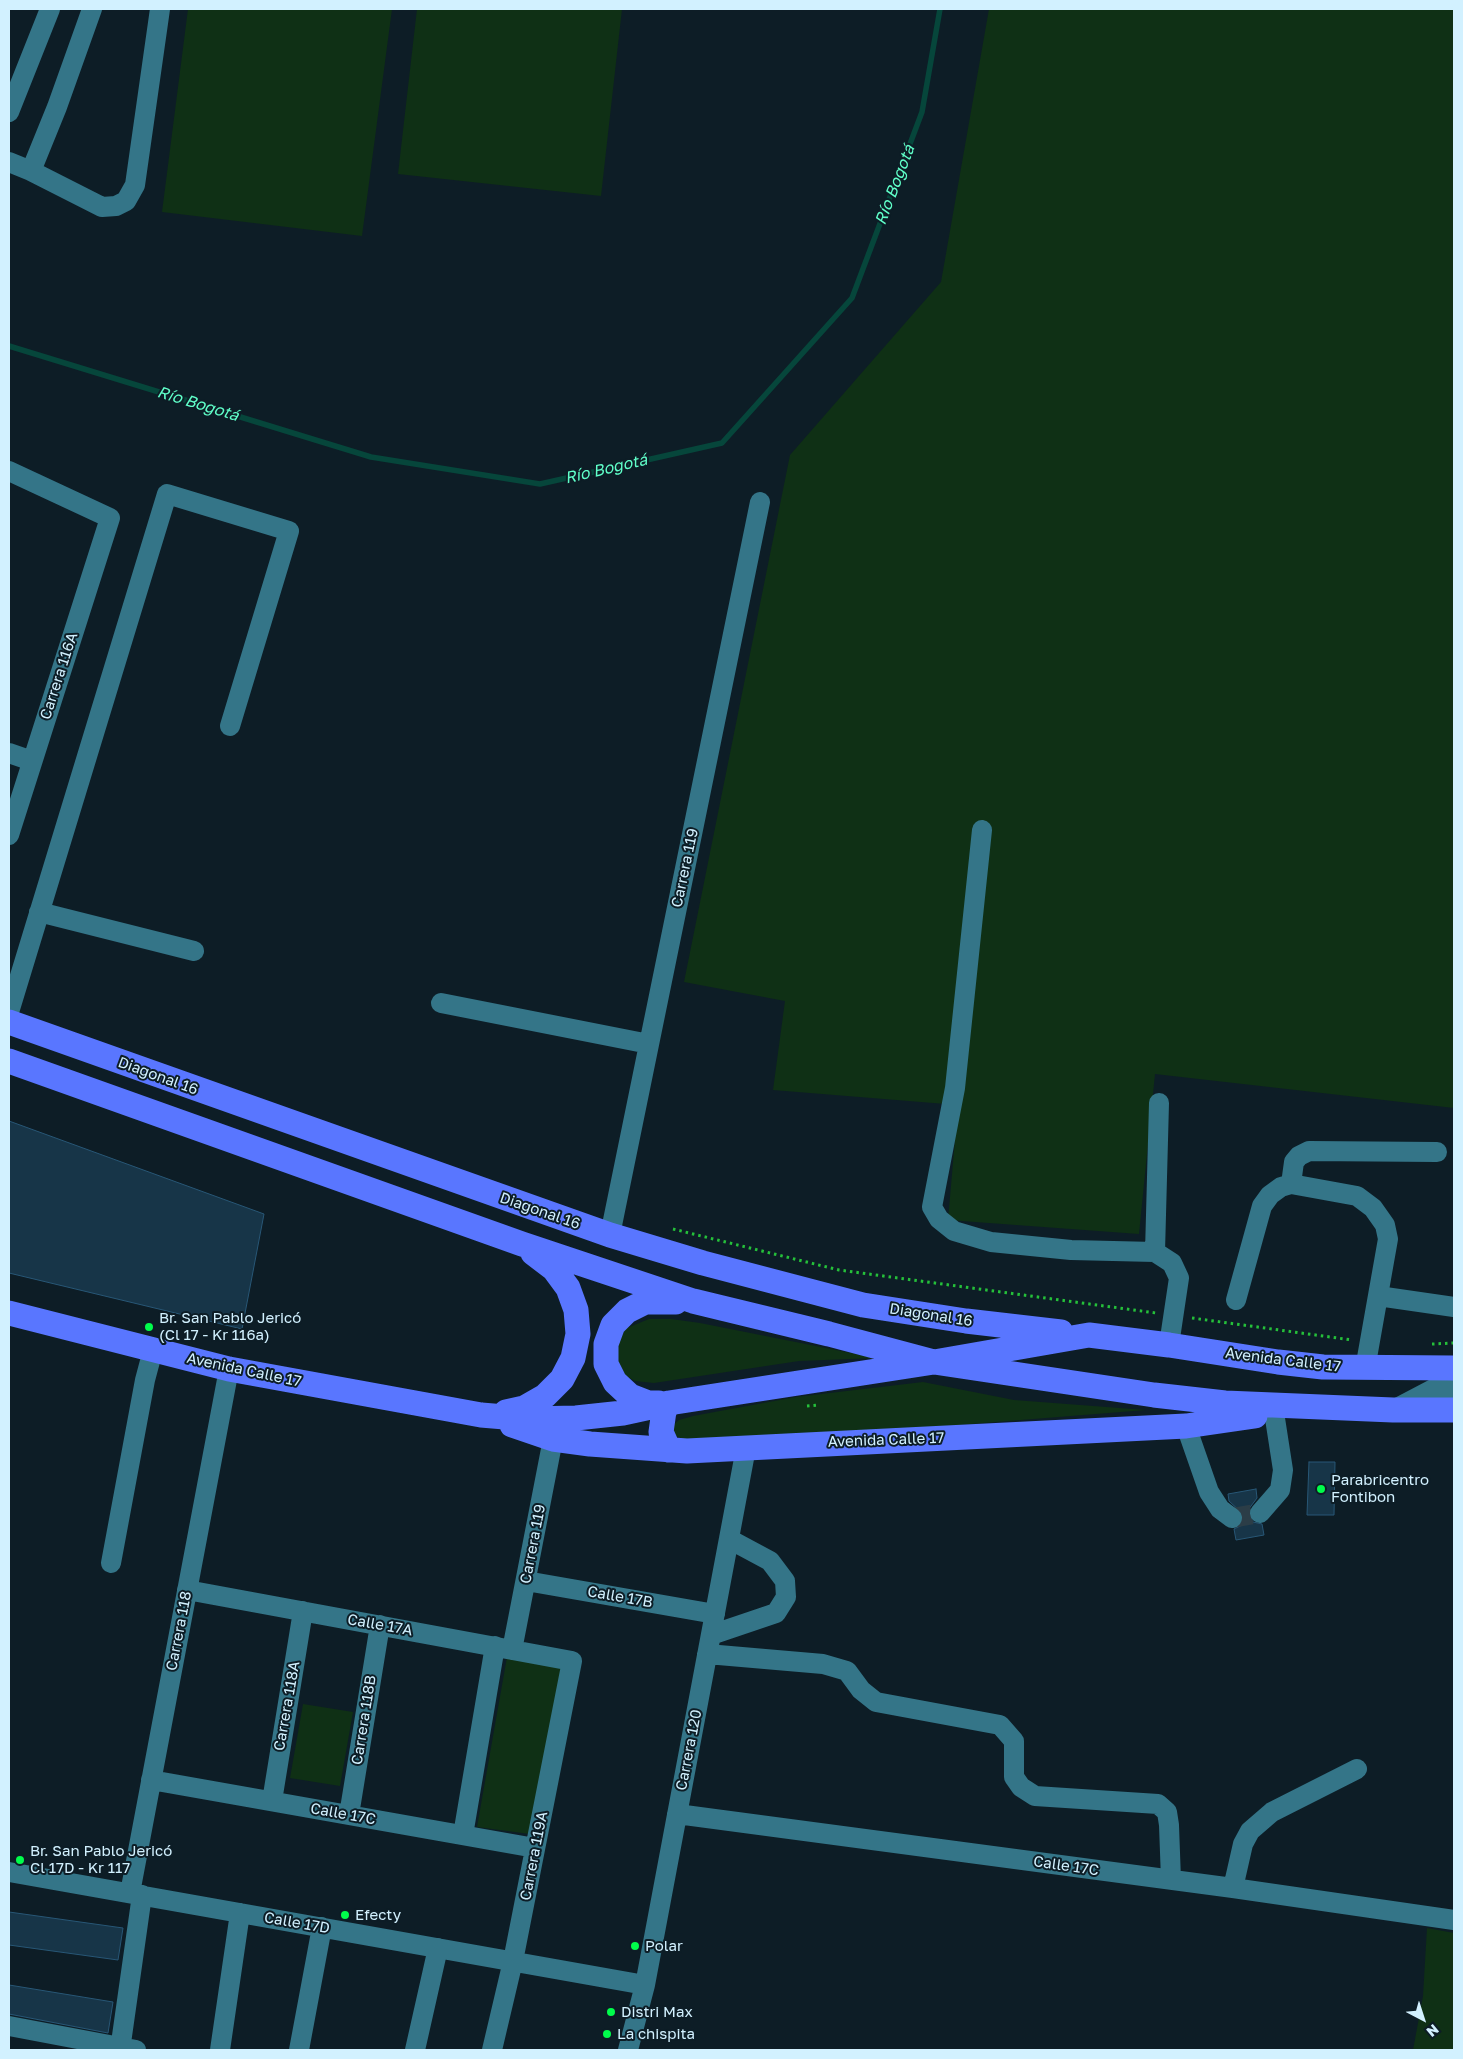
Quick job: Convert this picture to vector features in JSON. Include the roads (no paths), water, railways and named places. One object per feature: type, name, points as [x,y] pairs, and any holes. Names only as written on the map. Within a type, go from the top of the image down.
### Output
[{"type":"main road","name":"Diagonal 16","points":[[9,1022],[610,1235],[703,1263],[863,1304],[966,1321],[1089,1336]]},
{"type":"main road","points":[[9,1061],[522,1244],[693,1301],[934,1362]]},
{"type":"main road","points":[[482,1415],[524,1408],[545,1396],[562,1379],[573,1358],[578,1326],[576,1310],[568,1288],[554,1269],[522,1244]]},
{"type":"main road","points":[[669,1450],[661,1432],[661,1421],[669,1403],[648,1403],[630,1396],[615,1382],[606,1364],[606,1344],[613,1325],[627,1311],[645,1302],[693,1301]]},
{"type":"main road","name":"Avenida Calle 17","points":[[9,1313],[229,1369],[482,1415],[529,1418],[576,1418],[623,1413],[669,1403],[1089,1336],[1169,1345],[1278,1362],[1365,1369],[1454,1368]]},
{"type":"main road","name":"Avenida Calle 17","points":[[934,1362],[1154,1395],[1283,1409],[1454,1410]]},
{"type":"main road","name":"Avenida Calle 17","points":[[482,1415],[553,1438],[590,1444],[669,1450],[746,1448],[1186,1426],[1283,1409]]},
{"type":"street","points":[[9,112],[50,9]]},
{"type":"street","points":[[31,171],[57,107],[92,9]]},
{"type":"street","points":[[9,162],[102,207],[116,206],[126,201],[135,185],[160,9]]},
{"type":"street","name":"Carrera 116A","points":[[9,471],[110,518],[9,834]]},
{"type":"street","points":[[9,1012],[167,494],[289,531],[230,726]]},
{"type":"street","name":"Carrera 119","points":[[610,1235],[760,502]]},
{"type":"street","points":[[9,753],[32,761]]},
{"type":"street","points":[[982,830],[955,1088],[932,1207],[939,1219],[954,1231],[991,1242],[1070,1250],[1155,1252],[1172,1263],[1179,1278],[1169,1345]]},
{"type":"street","points":[[39,912],[194,951]]},
{"type":"street","points":[[441,1003],[649,1044]]},
{"type":"street","points":[[1155,1252],[1159,1103]]},
{"type":"street","points":[[1291,1184],[1294,1162],[1298,1156],[1309,1151],[1436,1152]]},
{"type":"street","points":[[1236,1300],[1262,1206],[1270,1195],[1281,1187],[1291,1184],[1357,1196],[1373,1208],[1385,1225],[1388,1239],[1365,1369]]},
{"type":"street","points":[[1378,1296],[1454,1308]]},
{"type":"street","points":[[111,1563],[145,1380],[153,1350]]},
{"type":"street","name":"Carrera 118","points":[[126,2049],[136,1894],[151,1780],[229,1369]]},
{"type":"street","points":[[1393,1410],[1432,1389],[1454,1389]]},
{"type":"street","points":[[1260,1513],[1280,1490],[1283,1470],[1283,1409]]},
{"type":"street","points":[[1186,1426],[1209,1492],[1220,1509],[1232,1518]]},
{"type":"street","name":"Carrera 119","points":[[463,1835],[504,1648],[526,1581],[553,1438]]},
{"type":"street","name":"Carrera 120","points":[[628,2050],[644,1985],[746,1448]]},
{"type":"street","points":[[709,1645],[776,1613],[786,1597],[785,1581],[770,1560],[729,1539]]},
{"type":"street","name":"Calle 17B","points":[[526,1581],[715,1614]]},
{"type":"street","name":"Calle 17A","points":[[187,1590],[572,1661]]},
{"type":"street","name":"Carrera 118A","points":[[272,1801],[304,1611]]},
{"type":"street","name":"Carrera 118B","points":[[349,1815],[380,1625]]},
{"type":"street","points":[[709,1645],[823,1664],[847,1671],[861,1690],[876,1702],[1000,1725],[1014,1741],[1014,1777],[1021,1787],[1035,1796],[1158,1804],[1167,1812],[1170,1826],[1171,1880]]},
{"type":"street","name":"Carrera 119A","points":[[492,2050],[513,1961],[572,1661]]},
{"type":"street","points":[[1233,1888],[1243,1844],[1250,1831],[1272,1812],[1357,1769]]},
{"type":"street","name":"Calle 17C","points":[[151,1780],[535,1848]]},
{"type":"street","name":"Calle 17C","points":[[676,1814],[1233,1888],[1454,1920]]},
{"type":"street","name":"Calle 17D","points":[[9,1872],[644,1985]]},
{"type":"street","points":[[220,2050],[240,1913]]},
{"type":"street","points":[[299,2050],[322,1927]]},
{"type":"street","points":[[415,2050],[438,1948]]},
{"type":"street","points":[[9,2026],[126,2049]]},
{"type":"waterway","name":"Río Bogotá","points":[[9,346],[371,457],[540,484],[722,443],[852,298],[922,112],[940,9]]},
{"type":"tunnel","points":[[1232,1518],[1260,1513]]},
{"type":"place","name":"Br. San Pablo Jericó (Cl 17 - Kr 116a)","points":[[149,1327]]},
{"type":"place","name":"Parabricentro Fontibon","points":[[1321,1489]]},
{"type":"place","name":"Br. San Pablo Jericó Cl 17D - Kr 117","points":[[20,1860]]},
{"type":"place","name":"Efecty","points":[[345,1915]]},
{"type":"place","name":"Polar","points":[[635,1946]]},
{"type":"place","name":"Distri Max","points":[[611,2012]]},
{"type":"place","name":"La chispita","points":[[607,2034]]}]
